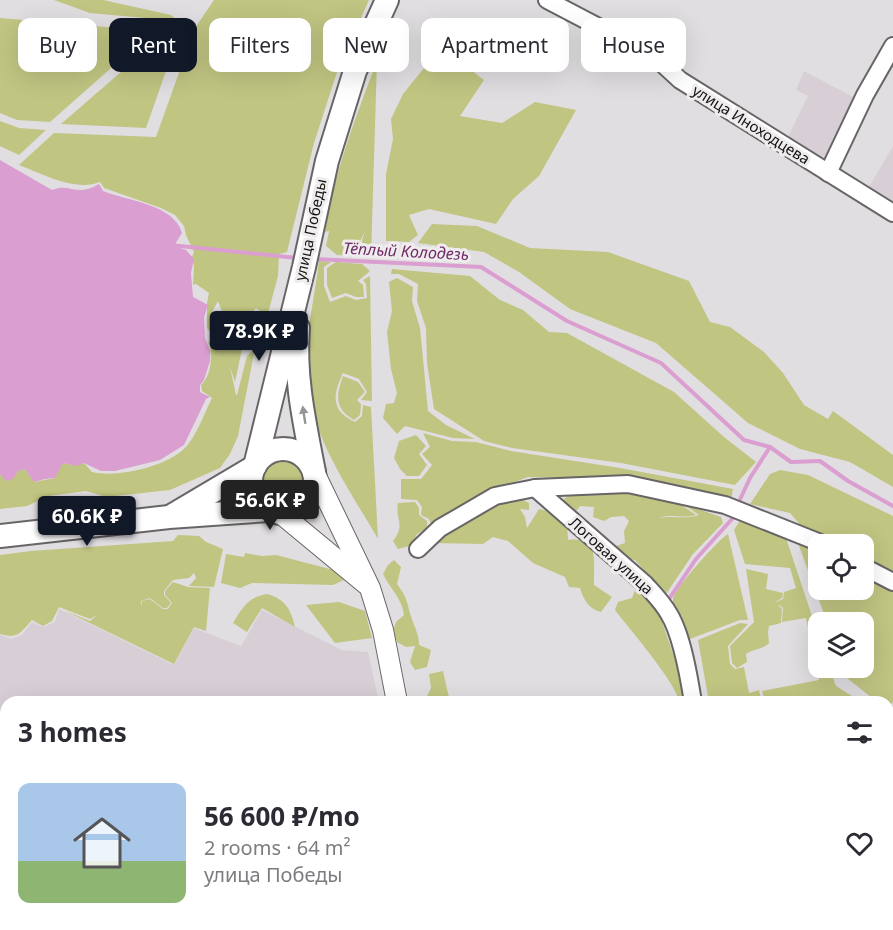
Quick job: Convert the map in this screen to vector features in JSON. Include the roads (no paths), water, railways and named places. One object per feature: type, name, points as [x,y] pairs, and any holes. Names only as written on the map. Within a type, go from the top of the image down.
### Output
[{"type":"main road","name":"улица Победы","points":[[254,466],[304,267],[327,161],[355,70],[387,0]]},
{"type":"main road","points":[[0,536],[169,518],[289,512],[306,503],[315,483],[297,365],[304,267]]},
{"type":"main road","points":[[169,518],[254,466],[270,452],[280,449],[302,454],[314,472]]},
{"type":"main road","points":[[254,466],[251,477],[255,496],[274,511]]},
{"type":"street","name":"улица Иноходцева","points":[[547,0],[654,56],[680,80],[893,213]]},
{"type":"street","points":[[828,173],[865,95],[893,46]]},
{"type":"street","points":[[314,472],[370,588],[383,630],[396,696]]},
{"type":"street","points":[[418,549],[440,528],[495,496],[535,488],[628,484],[733,508],[808,538]]},
{"type":"street","name":"Логовая улица","points":[[535,488],[645,584],[659,599],[671,617],[688,667],[692,696]]},
{"type":"street","points":[[274,511],[370,588]]},
{"type":"street","points":[[874,572],[893,582]]},
{"type":"waterway","name":"Тёплый Колодезь","points":[[170,245],[297,258]]},
{"type":"waterway","name":"Тёплый Колодезь","points":[[314,259],[481,267],[567,321],[661,363],[744,440],[770,447],[791,462],[820,461],[848,481],[893,506]]},
{"type":"waterway","points":[[737,506],[750,478],[770,447]]},
{"type":"waterway","points":[[667,602],[696,559],[735,513]]}]
